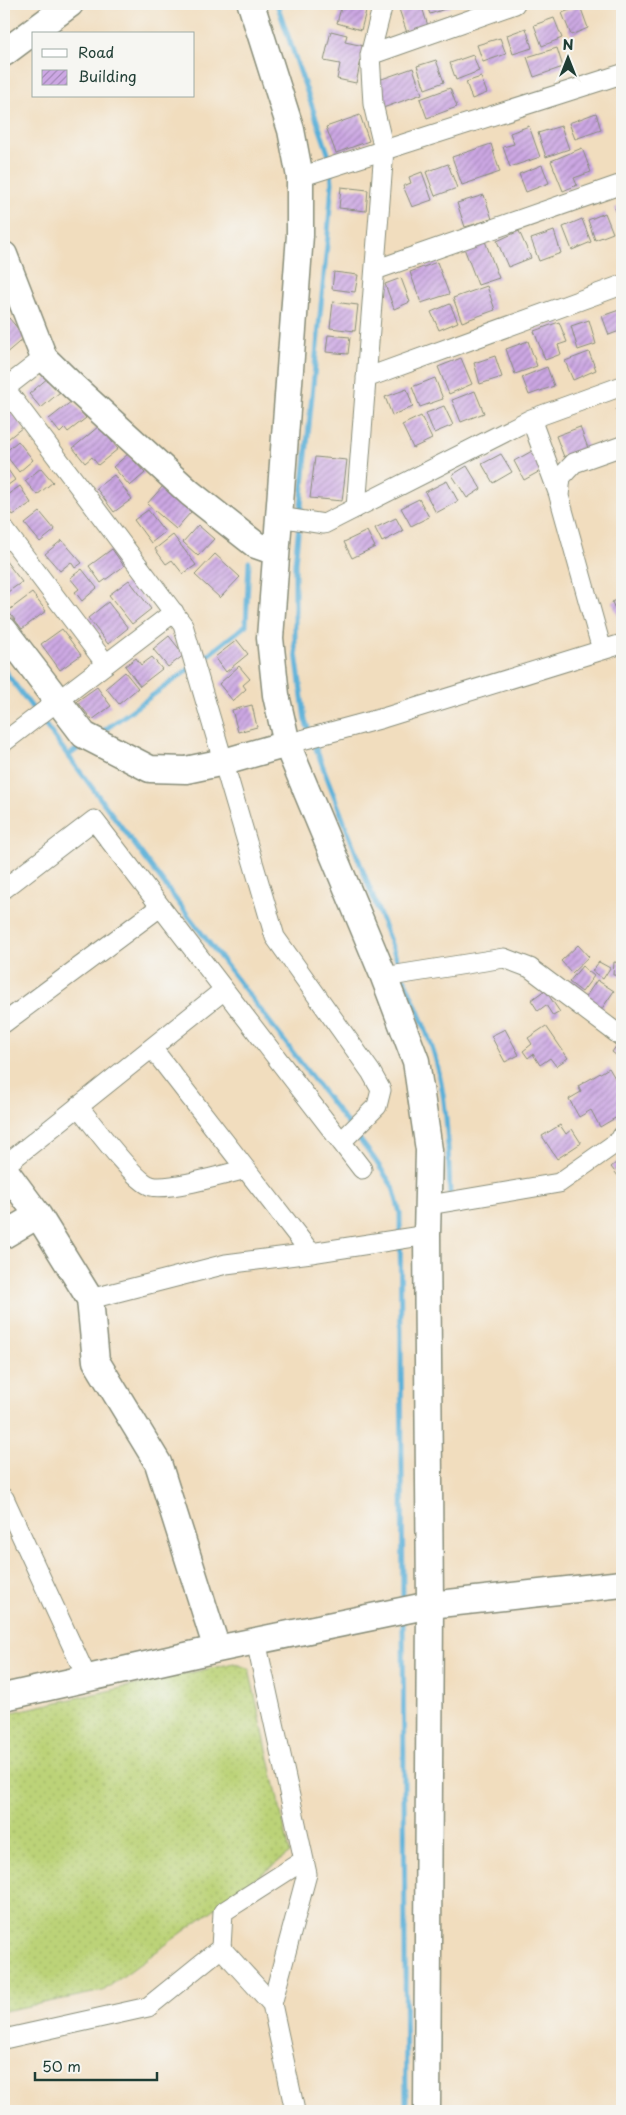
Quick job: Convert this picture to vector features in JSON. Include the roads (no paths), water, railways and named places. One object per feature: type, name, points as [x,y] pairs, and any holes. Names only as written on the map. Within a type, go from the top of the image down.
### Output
[{"type":"street","points":[[32,32],[70,4]]},
{"type":"street","points":[[251,4],[291,130],[300,177],[300,235],[270,638],[276,695],[287,744],[384,976],[416,1061],[429,1150],[427,1235],[430,1606],[427,2111]]},
{"type":"street","points":[[356,508],[384,150],[373,104],[370,55],[383,4]]},
{"type":"street","points":[[370,55],[515,4]]},
{"type":"street","points":[[4,53],[32,32]]},
{"type":"street","points":[[300,177],[622,74]]},
{"type":"street","points":[[375,270],[622,184]]},
{"type":"street","points":[[4,255],[44,358],[190,493],[256,545],[276,552]]},
{"type":"street","points":[[366,378],[622,285]]},
{"type":"street","points":[[44,358],[4,388],[183,625],[275,938],[371,1072],[381,1090],[377,1106],[341,1142]]},
{"type":"street","points":[[279,517],[324,524],[531,420],[622,386]]},
{"type":"street","points":[[531,420],[559,496],[602,650]]},
{"type":"street","points":[[559,496],[561,477],[574,463],[622,446]]},
{"type":"street","points":[[4,529],[106,664]]},
{"type":"street","points":[[4,742],[174,612]]},
{"type":"street","points":[[4,630],[84,735],[150,769],[186,770],[224,762],[383,718],[622,644]]},
{"type":"street","points":[[4,889],[94,820],[362,1169]]},
{"type":"street","points":[[4,1023],[160,907]]},
{"type":"street","points":[[384,976],[504,958],[530,968],[622,1037]]},
{"type":"street","points":[[217,1649],[158,1463],[96,1361],[90,1299],[38,1215],[4,1168],[78,1106],[224,990]]},
{"type":"street","points":[[152,1048],[311,1253]]},
{"type":"street","points":[[78,1106],[136,1176],[150,1186],[164,1188],[246,1169]]},
{"type":"street","points":[[429,1205],[559,1183],[620,1140],[622,1136]]},
{"type":"street","points":[[4,1235],[38,1215]]},
{"type":"street","points":[[90,1299],[226,1264],[427,1235]]},
{"type":"street","points":[[4,1498],[87,1678]]},
{"type":"street","points":[[4,1697],[217,1649],[430,1606],[622,1584]]},
{"type":"street","points":[[256,1641],[307,1874],[272,2004],[295,2111]]},
{"type":"street","points":[[272,2004],[221,1948],[223,1912],[304,1860]]},
{"type":"street","points":[[4,2039],[148,2007],[221,1948]]},
{"type":"waterway","points":[[277,4],[330,163]]},
{"type":"waterway","points":[[300,516],[327,245],[332,183],[331,171]]},
{"type":"waterway","points":[[299,525],[295,563],[295,645],[305,720],[401,970]]},
{"type":"waterway","points":[[199,662],[246,625],[249,562]]},
{"type":"waterway","points":[[99,734],[192,667]]},
{"type":"waterway","points":[[4,670],[174,897],[373,1157],[393,1187],[400,1213],[403,1603]]},
{"type":"waterway","points":[[68,756],[84,744]]},
{"type":"waterway","points":[[404,978],[421,1017],[435,1057],[443,1091],[447,1126],[450,1195]]},
{"type":"waterway","points":[[403,1619],[406,2111]]}]
